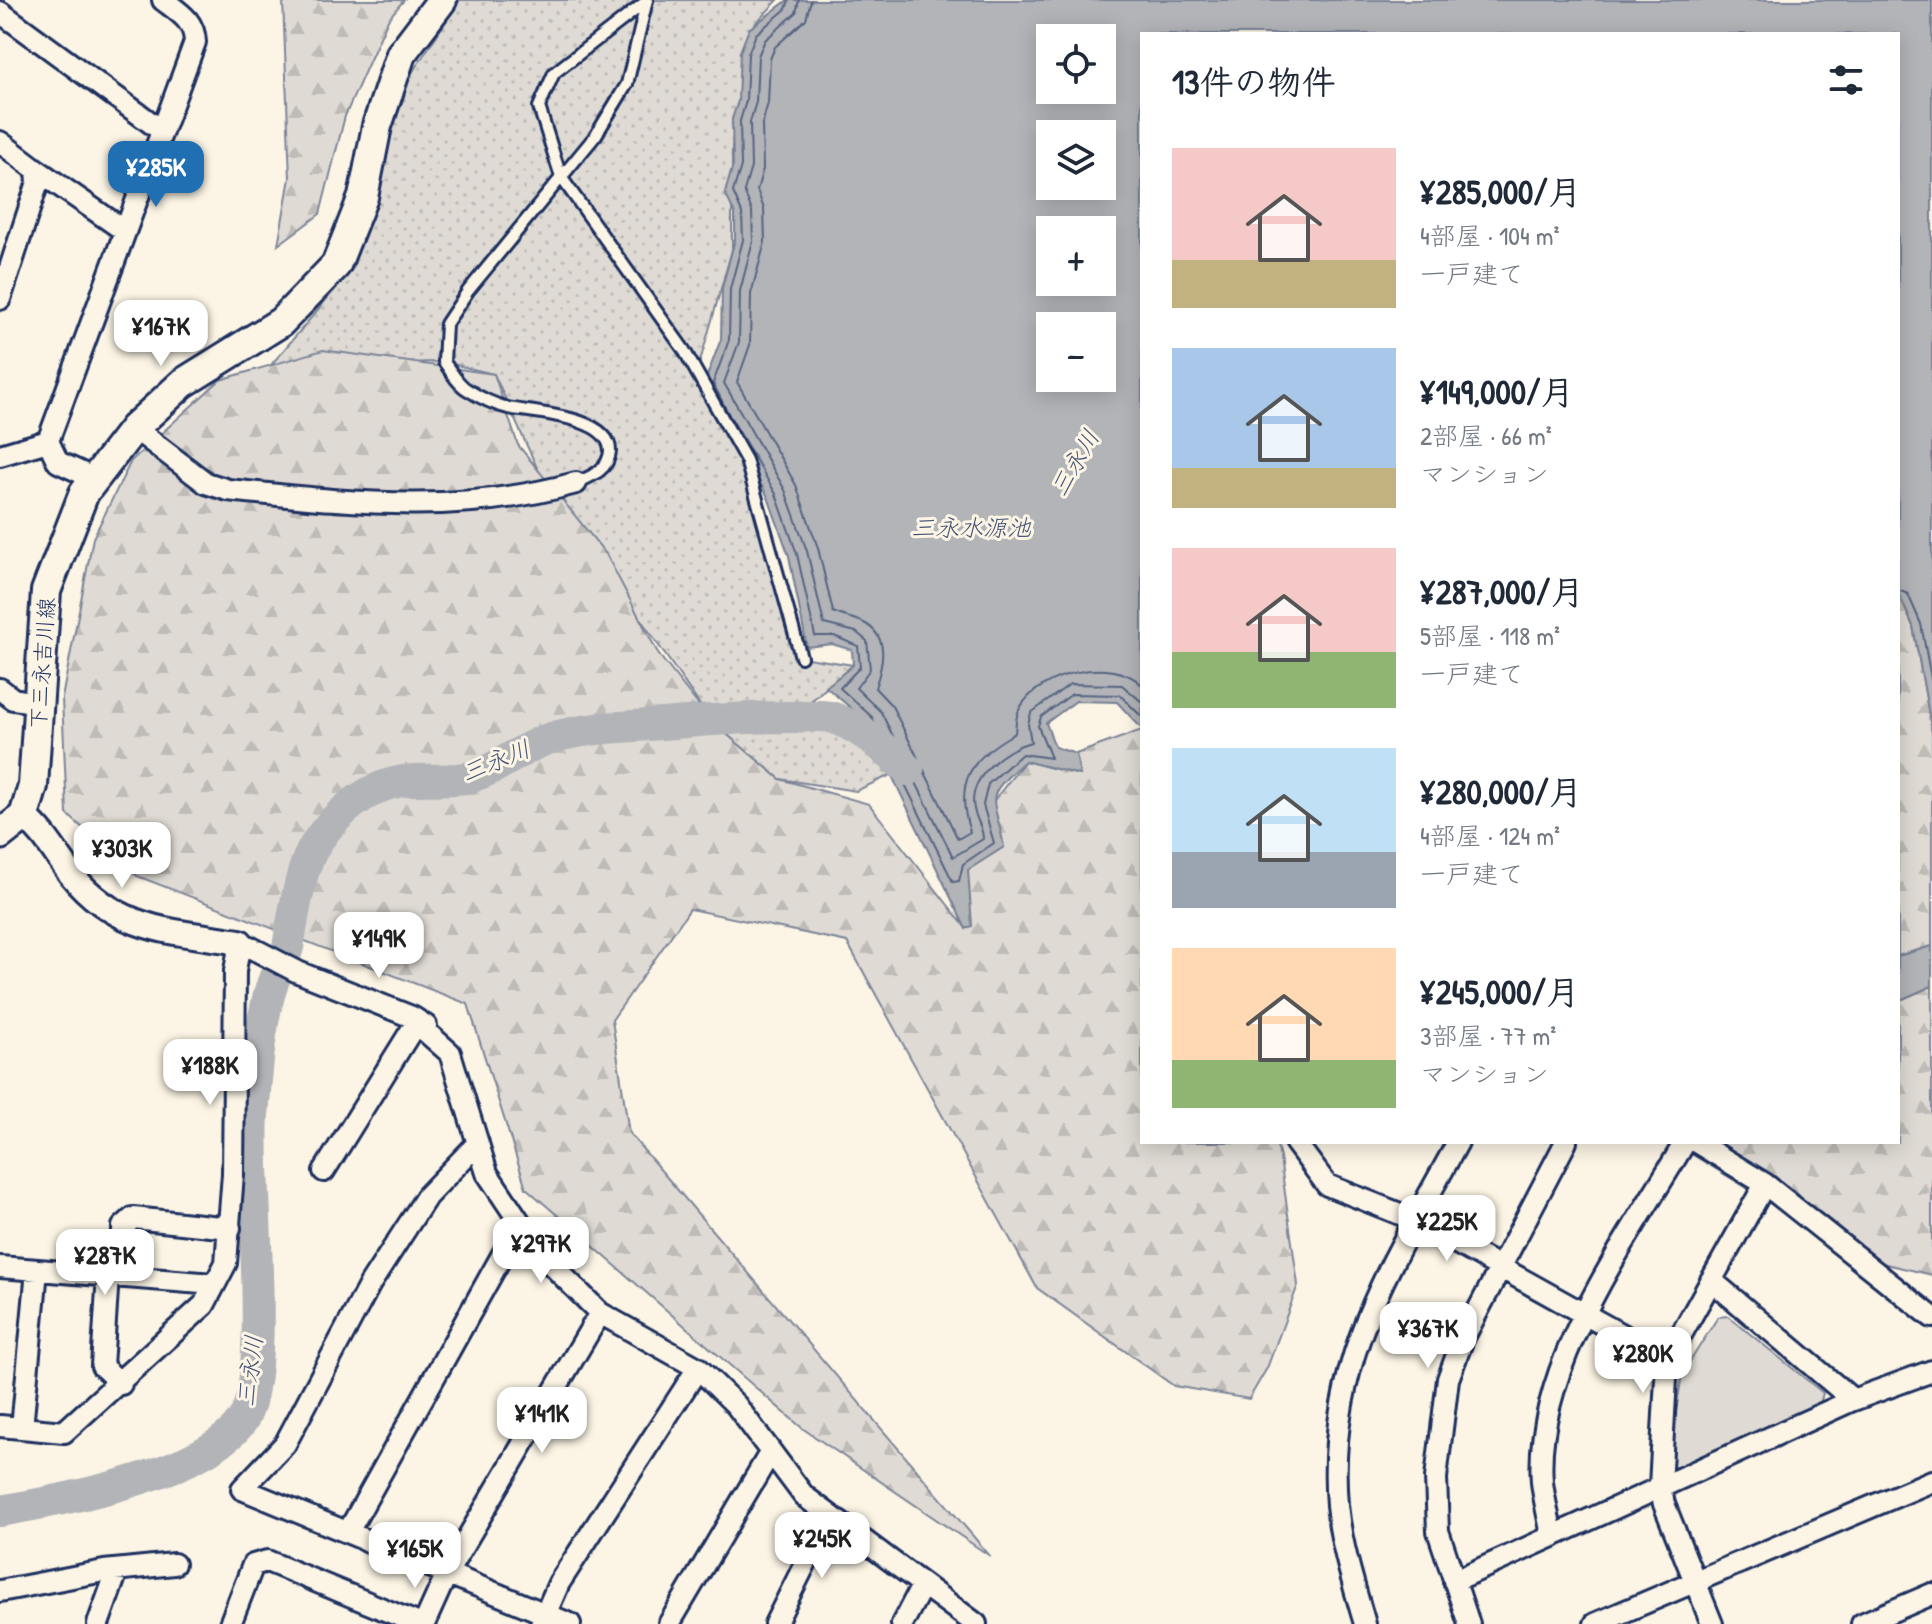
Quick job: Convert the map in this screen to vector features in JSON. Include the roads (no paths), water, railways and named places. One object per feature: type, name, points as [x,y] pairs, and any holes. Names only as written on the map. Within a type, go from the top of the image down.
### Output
[{"type":"main road","name":"下三永吉川線","points":[[13,825],[33,786],[46,591],[84,493],[134,428],[183,383],[281,322],[336,265],[363,197],[377,126],[401,54],[442,0]]},
{"type":"street","points":[[95,479],[58,462],[48,441],[195,42],[194,28],[187,18],[163,0]]},
{"type":"street","points":[[0,12],[162,131]]},
{"type":"street","points":[[0,142],[125,231]]},
{"type":"street","points":[[0,299],[38,182],[37,170]]},
{"type":"street","points":[[134,428],[206,483],[228,490],[372,505],[465,505],[534,495],[576,483]]},
{"type":"street","points":[[0,455],[48,441]]},
{"type":"street","points":[[0,689],[13,699],[38,703]]},
{"type":"street","points":[[13,825],[42,830],[71,874],[117,916],[156,928],[240,942],[298,972],[412,1017],[427,1027],[416,1023]]},
{"type":"street","points":[[0,1426],[64,1432],[121,1384],[204,1305],[226,1263],[230,1228],[235,971],[240,942]]},
{"type":"street","points":[[416,1023],[450,1053],[487,1173],[541,1254],[600,1313],[698,1368],[736,1405],[804,1496],[976,1624]]},
{"type":"street","points":[[324,1171],[416,1023]]},
{"type":"street","points":[[478,1143],[427,1196],[370,1284],[285,1444],[242,1489],[447,1573],[543,1619],[570,1624]]},
{"type":"street","points":[[1296,1144],[1327,1185],[1415,1220],[1667,1360]]},
{"type":"street","points":[[1365,1624],[1349,1567],[1337,1506],[1337,1421],[1344,1383],[1357,1340],[1392,1260],[1457,1144]]},
{"type":"street","points":[[1469,1624],[1438,1531],[1437,1491],[1448,1379],[1463,1339],[1565,1144]]},
{"type":"street","points":[[1552,1536],[1542,1480],[1547,1426],[1560,1370],[1584,1314],[1684,1144]]},
{"type":"street","points":[[1699,1144],[1765,1184],[1899,1287],[1932,1317]]},
{"type":"street","points":[[1712,1624],[1664,1504],[1660,1486],[1667,1360],[1765,1184]]},
{"type":"street","points":[[121,1384],[102,1366],[123,1227],[133,1218],[230,1228]]},
{"type":"street","points":[[348,1532],[519,1225]]},
{"type":"street","points":[[0,1267],[214,1284]]},
{"type":"street","points":[[22,1428],[37,1270]]},
{"type":"street","points":[[1711,1280],[1853,1400]]},
{"type":"street","points":[[230,1624],[253,1565],[267,1561],[422,1624],[447,1573],[600,1313]]},
{"type":"street","points":[[543,1619],[559,1583],[698,1368]]},
{"type":"street","points":[[1454,1581],[1853,1400],[1932,1371]]},
{"type":"street","points":[[669,1624],[770,1453]]},
{"type":"street","points":[[1595,1624],[1932,1481]]},
{"type":"street","points":[[775,1624],[829,1516]]},
{"type":"street","points":[[0,1591],[174,1564]]},
{"type":"street","points":[[98,1624],[117,1571]]},
{"type":"street","points":[[902,1624],[922,1586]]},
{"type":"street","points":[[1862,1624],[1932,1594]]},
{"type":"lane","points":[[576,483],[599,472],[608,460],[610,449],[606,436],[595,427],[531,408],[508,408],[465,389],[444,362],[446,324],[468,291],[596,135],[627,84],[647,0]]},
{"type":"lane","points":[[647,0],[554,73],[539,107],[561,177],[684,350],[734,434],[746,460],[801,657]]},
{"type":"water","name":"三永水源池","points":[[788,0],[1932,0],[1932,732],[1913,626],[1900,597],[1900,32],[1140,32],[1140,727],[1117,702],[1076,701],[1046,723],[1055,747],[1076,754],[1080,775],[1025,761],[1001,784],[994,799],[1004,847],[968,870],[972,926],[966,929],[865,720],[826,687],[853,665],[852,650],[832,644],[807,647],[789,556],[768,497],[704,384],[721,339],[722,288],[735,239],[735,214],[725,193],[733,165],[732,119],[738,101],[740,52],[749,29]]},
{"type":"water","points":[[1932,946],[1932,986],[1900,1000],[1900,955]]},
{"type":"waterway","name":"三永川","points":[[0,1511],[95,1492],[166,1470],[223,1440],[242,1421],[251,1398],[256,1364],[258,1322],[252,1145],[262,1031],[268,998],[288,947],[305,867],[320,838],[343,812],[372,791],[387,785],[411,780],[470,777],[540,742],[565,734],[710,720],[834,718],[873,740],[908,770]]}]
